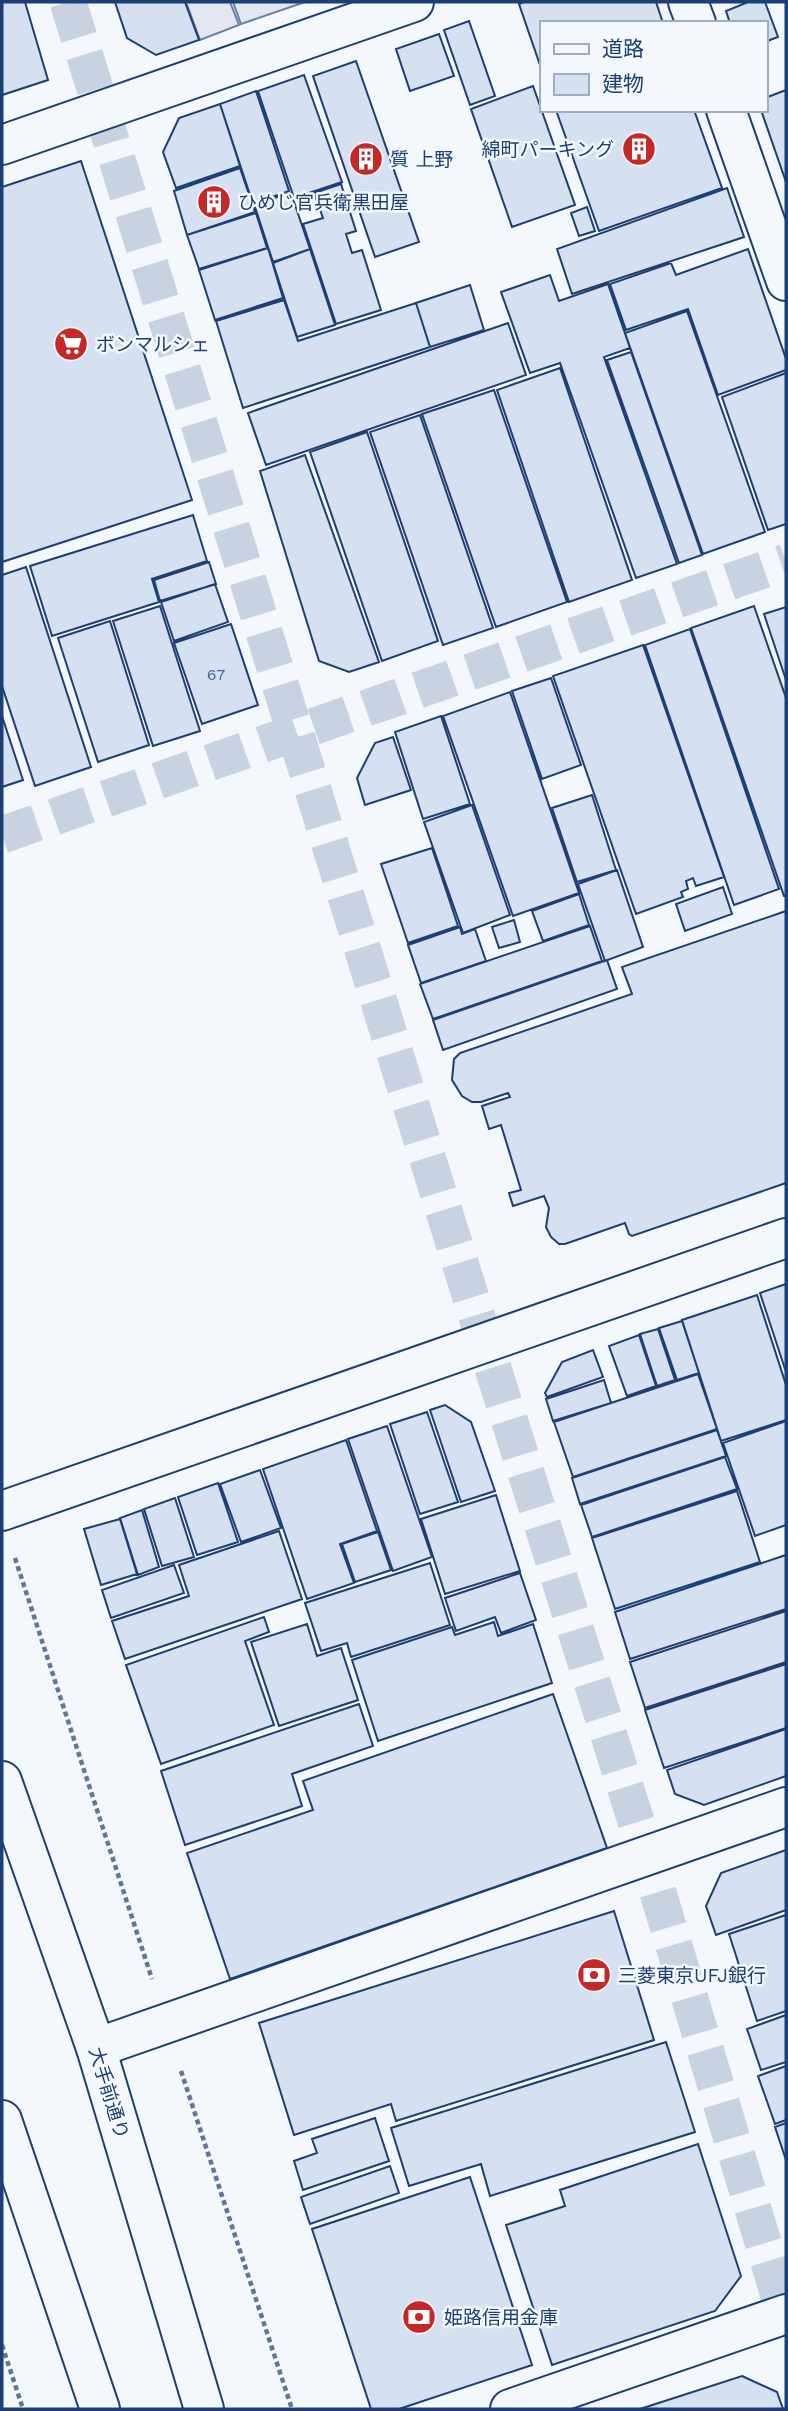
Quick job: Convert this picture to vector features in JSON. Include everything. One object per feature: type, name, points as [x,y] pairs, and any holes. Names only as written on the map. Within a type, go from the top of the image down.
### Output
[{"type":"street","points":[[2,145],[414,2]]},
{"type":"street","points":[[688,2],[695,21]]},
{"type":"street","points":[[727,112],[786,281]]},
{"type":"street","points":[[6,1528],[786,1238]]},
{"type":"street","name":"大手前通り","points":[[2,1781],[96,2048],[204,2409]]},
{"type":"street","points":[[96,2048],[786,1807]]},
{"type":"street","points":[[2,2120],[100,2409]]},
{"type":"street","points":[[510,2409],[786,2314]]},
{"type":"path","points":[[6,1528],[292,2409]]},
{"type":"path","points":[[2,2345],[23,2409]]},
{"type":"shaded area","points":[[186,2],[230,2],[239,25],[200,40]]},
{"type":"shaded area","points":[[233,2],[305,2],[241,24]]},
{"type":"building","points":[[2,2],[25,2],[48,80],[2,95]]},
{"type":"building","points":[[115,2],[185,2],[199,40],[156,55],[127,38]]},
{"type":"building","points":[[656,2],[662,21],[540,21],[540,65],[519,4]]},
{"type":"building","points":[[748,2],[765,2],[778,37],[767,41],[767,21],[729,21],[726,11]]},
{"type":"building","points":[[469,21],[495,96],[470,105],[444,30]]},
{"type":"building","points":[[439,34],[454,76],[410,91],[396,49]]},
{"type":"building","name":"質 上野","points":[[356,61],[419,242],[375,257],[313,76]]},
{"type":"building","points":[[304,75],[342,182],[294,198],[258,91]]},
{"type":"building","points":[[533,86],[575,205],[512,227],[471,109]]},
{"type":"building","points":[[786,90],[786,182],[762,112],[767,112],[767,97]]},
{"type":"building","points":[[256,91],[289,191],[253,204],[220,104]]},
{"type":"building","points":[[220,104],[240,166],[176,188],[163,152],[179,118]]},
{"type":"building","name":"綿町パーキング","points":[[557,112],[695,112],[722,188],[599,231]]},
{"type":"building","name":"ボンマルシェ","points":[[81,161],[192,500],[2,562],[2,187]]},
{"type":"building","name":"ひめじ官兵衛黒田屋","points":[[240,168],[255,212],[187,235],[174,191]]},
{"type":"building","points":[[341,184],[356,231],[346,234],[352,253],[362,250],[381,310],[336,324],[303,224],[323,218],[314,193]]},
{"type":"building","points":[[727,188],[744,237],[572,294],[557,249]]},
{"type":"building","points":[[291,193],[310,249],[273,262],[254,204]]},
{"type":"building","points":[[587,207],[595,231],[579,236],[571,213]]},
{"type":"building","points":[[256,213],[267,248],[199,269],[187,235]]},
{"type":"building","points":[[268,248],[283,298],[215,320],[199,270]]},
{"type":"building","points":[[310,249],[335,325],[297,337],[273,263]]},
{"type":"building","points":[[748,249],[786,359],[786,370],[718,395],[688,309],[626,330],[610,284],[671,263],[676,275]]},
{"type":"building","points":[[550,275],[559,301],[608,284],[630,348],[604,357],[677,564],[636,578],[560,363],[530,373],[501,292]]},
{"type":"building","points":[[470,285],[484,330],[430,347],[416,303]]},
{"type":"building","points":[[284,300],[298,341],[416,303],[430,347],[243,408],[216,321]]},
{"type":"building","points":[[687,311],[765,532],[703,554],[625,333]]},
{"type":"building","points":[[508,323],[526,375],[266,465],[248,413]]},
{"type":"building","points":[[631,352],[702,555],[679,563],[607,360]]},
{"type":"building","points":[[560,368],[632,580],[569,602],[497,390]]},
{"type":"building","points":[[786,373],[786,524],[768,530],[722,397]]},
{"type":"building","points":[[494,390],[567,602],[496,627],[422,414]]},
{"type":"building","points":[[420,415],[493,628],[443,645],[370,432]]},
{"type":"building","points":[[367,432],[438,641],[382,661],[310,452]]},
{"type":"building","points":[[305,455],[379,662],[349,672],[319,661],[260,471]]},
{"type":"building","points":[[193,515],[207,561],[152,579],[159,602],[52,636],[30,566]]},
{"type":"building","points":[[209,562],[216,584],[160,601],[154,580]]},
{"type":"building","points":[[26,567],[91,767],[35,786],[2,686],[2,575]]},
{"type":"building","points":[[215,584],[228,622],[174,641],[161,602]]},
{"type":"building","points":[[160,606],[200,731],[153,746],[113,621]]},
{"type":"building","points":[[754,606],[786,698],[786,896],[691,628]]},
{"type":"building","points":[[786,607],[786,680],[764,614]]},
{"type":"building","points":[[110,621],[149,745],[98,762],[58,638]]},
{"type":"building","points":[[231,624],[258,705],[202,724],[174,643]]},
{"type":"building","points":[[690,629],[779,889],[734,905],[645,645]]},
{"type":"building","points":[[643,645],[724,877],[696,886],[693,878],[686,881],[688,889],[681,892],[683,897],[636,914],[553,676]]},
{"type":"building","points":[[551,678],[581,765],[542,779],[512,691]]},
{"type":"building","points":[[510,692],[579,893],[513,916],[443,716]]},
{"type":"building","points":[[2,716],[23,780],[2,787]]},
{"type":"building","points":[[441,716],[470,804],[423,819],[395,732]]},
{"type":"building","points":[[393,737],[411,790],[365,805],[357,778],[375,743]]},
{"type":"building","points":[[592,795],[616,870],[577,882],[552,808]]},
{"type":"building","points":[[472,805],[510,915],[463,933],[424,822]]},
{"type":"building","points":[[432,848],[458,926],[408,943],[381,864]]},
{"type":"building","points":[[617,870],[643,947],[605,961],[578,884]]},
{"type":"building","points":[[723,887],[732,914],[685,931],[676,904]]},
{"type":"building","points":[[579,894],[589,925],[543,941],[532,911]]},
{"type":"building","points":[[786,911],[786,1183],[632,1236],[625,1223],[559,1244],[551,1237],[546,1227],[549,1208],[544,1196],[513,1206],[509,1193],[521,1190],[501,1125],[489,1129],[482,1106],[510,1097],[508,1093],[481,1102],[472,1102],[462,1096],[452,1080],[454,1059],[460,1053],[632,994],[622,967]]},
{"type":"building","points":[[514,920],[520,942],[499,948],[492,927]]},
{"type":"building","points":[[590,926],[602,961],[433,1019],[420,984]]},
{"type":"building","points":[[460,927],[462,934],[475,929],[486,961],[421,983],[408,945]]},
{"type":"building","points":[[607,960],[617,989],[443,1050],[433,1020]]},
{"type":"building","points":[[786,1284],[786,1372],[760,1293]]},
{"type":"building","points":[[757,1295],[786,1385],[786,1420],[721,1441],[682,1320]]},
{"type":"building","points":[[682,1321],[699,1373],[677,1380],[659,1328]]},
{"type":"building","points":[[658,1329],[675,1380],[657,1386],[640,1334]]},
{"type":"building","points":[[639,1335],[656,1386],[627,1396],[609,1346]]},
{"type":"building","points":[[593,1350],[603,1377],[547,1397],[545,1393],[562,1362]]},
{"type":"building","points":[[698,1374],[717,1429],[573,1477],[554,1422]]},
{"type":"building","points":[[604,1380],[611,1403],[553,1421],[546,1399]]},
{"type":"building","points":[[445,1405],[471,1422],[495,1491],[461,1502],[430,1410]]},
{"type":"building","points":[[427,1412],[458,1502],[420,1514],[390,1424]]},
{"type":"building","points":[[786,1421],[786,1525],[755,1536],[723,1443]]},
{"type":"building","points":[[387,1426],[432,1557],[393,1571],[348,1439]]},
{"type":"building","points":[[717,1430],[726,1456],[580,1504],[572,1478]]},
{"type":"building","points":[[346,1440],[377,1531],[340,1544],[354,1583],[307,1599],[263,1469]]},
{"type":"building","points":[[725,1457],[737,1489],[592,1537],[581,1505]]},
{"type":"building","points":[[260,1470],[281,1528],[241,1542],[220,1484]]},
{"type":"building","points":[[218,1483],[238,1542],[197,1555],[178,1497]]},
{"type":"building","points":[[737,1491],[760,1562],[615,1609],[592,1538]]},
{"type":"building","points":[[496,1495],[520,1571],[445,1594],[421,1519]]},
{"type":"building","points":[[175,1498],[194,1557],[162,1566],[144,1509]]},
{"type":"building","points":[[142,1510],[159,1567],[138,1575],[120,1518]]},
{"type":"building","points":[[120,1519],[137,1574],[101,1585],[84,1529]]},
{"type":"building","points":[[279,1531],[302,1599],[125,1659],[112,1621],[189,1596],[179,1565]]},
{"type":"building","points":[[378,1532],[391,1570],[355,1582],[342,1544]]},
{"type":"building","points":[[786,1555],[786,1609],[630,1659],[615,1612]]},
{"type":"building","points":[[430,1563],[450,1625],[351,1657],[347,1643],[321,1651],[305,1603]]},
{"type":"building","points":[[174,1565],[184,1593],[111,1618],[102,1590]]},
{"type":"building","points":[[520,1573],[536,1620],[501,1633],[495,1617],[456,1631],[445,1598]]},
{"type":"building","points":[[786,1611],[786,1662],[645,1708],[630,1662]]},
{"type":"building","points":[[264,1617],[269,1632],[245,1641],[274,1725],[161,1764],[126,1665]]},
{"type":"building","points":[[494,1622],[498,1636],[533,1624],[552,1683],[378,1741],[352,1660],[452,1627],[455,1635]]},
{"type":"building","points":[[307,1624],[317,1656],[341,1648],[358,1700],[279,1726],[251,1642]]},
{"type":"building","points":[[786,1664],[786,1728],[664,1768],[645,1710]]},
{"type":"building","points":[[553,1694],[607,1848],[230,1979],[187,1853],[313,1810],[303,1781]]},
{"type":"building","points":[[359,1704],[373,1746],[292,1774],[302,1806],[185,1845],[161,1771]]},
{"type":"building","points":[[786,1729],[786,1776],[704,1805],[675,1794],[667,1770]]},
{"type":"building","points":[[786,1850],[786,1910],[716,1935],[706,1906],[721,1873]]},
{"type":"building","points":[[614,1911],[654,2040],[396,2121],[391,2104],[294,2135],[259,2023]]},
{"type":"building","points":[[786,1915],[786,2011],[757,2021],[729,1934]]},
{"type":"building","points":[[786,2015],[786,2062],[761,2070],[747,2029]]},
{"type":"building","points":[[666,2042],[695,2132],[490,2196],[481,2164],[409,2186],[391,2128]]},
{"type":"building","points":[[786,2066],[786,2120],[775,2124],[758,2076]]},
{"type":"building","points":[[375,2118],[389,2161],[303,2190],[294,2161],[317,2153],[312,2139]]},
{"type":"building","points":[[786,2123],[786,2160],[775,2127]]},
{"type":"building","points":[[698,2144],[741,2276],[715,2311],[552,2365],[506,2225],[565,2206],[560,2190]]},
{"type":"building","points":[[390,2166],[399,2193],[310,2224],[301,2197]]},
{"type":"building","points":[[470,2177],[532,2365],[399,2409],[371,2409],[312,2229]]},
{"type":"building","points":[[742,2376],[777,2392],[783,2409],[640,2409]]},
{"type":"tunnel","points":[[68,2],[647,1856],[786,2319]]},
{"type":"tunnel","points":[[2,835],[786,562]]},
{"type":"place","name":"綿町パーキング","points":[[639,149]]},
{"type":"place","name":"質 上野","points":[[366,159]]},
{"type":"place","name":"ひめじ官兵衛黒田屋","points":[[214,202]]},
{"type":"place","name":"ボンマルシェ","points":[[71,344]]},
{"type":"place","name":"三菱東京UFJ銀行","points":[[594,1975]]},
{"type":"place","name":"姫路信用金庫","points":[[419,2317]]}]
